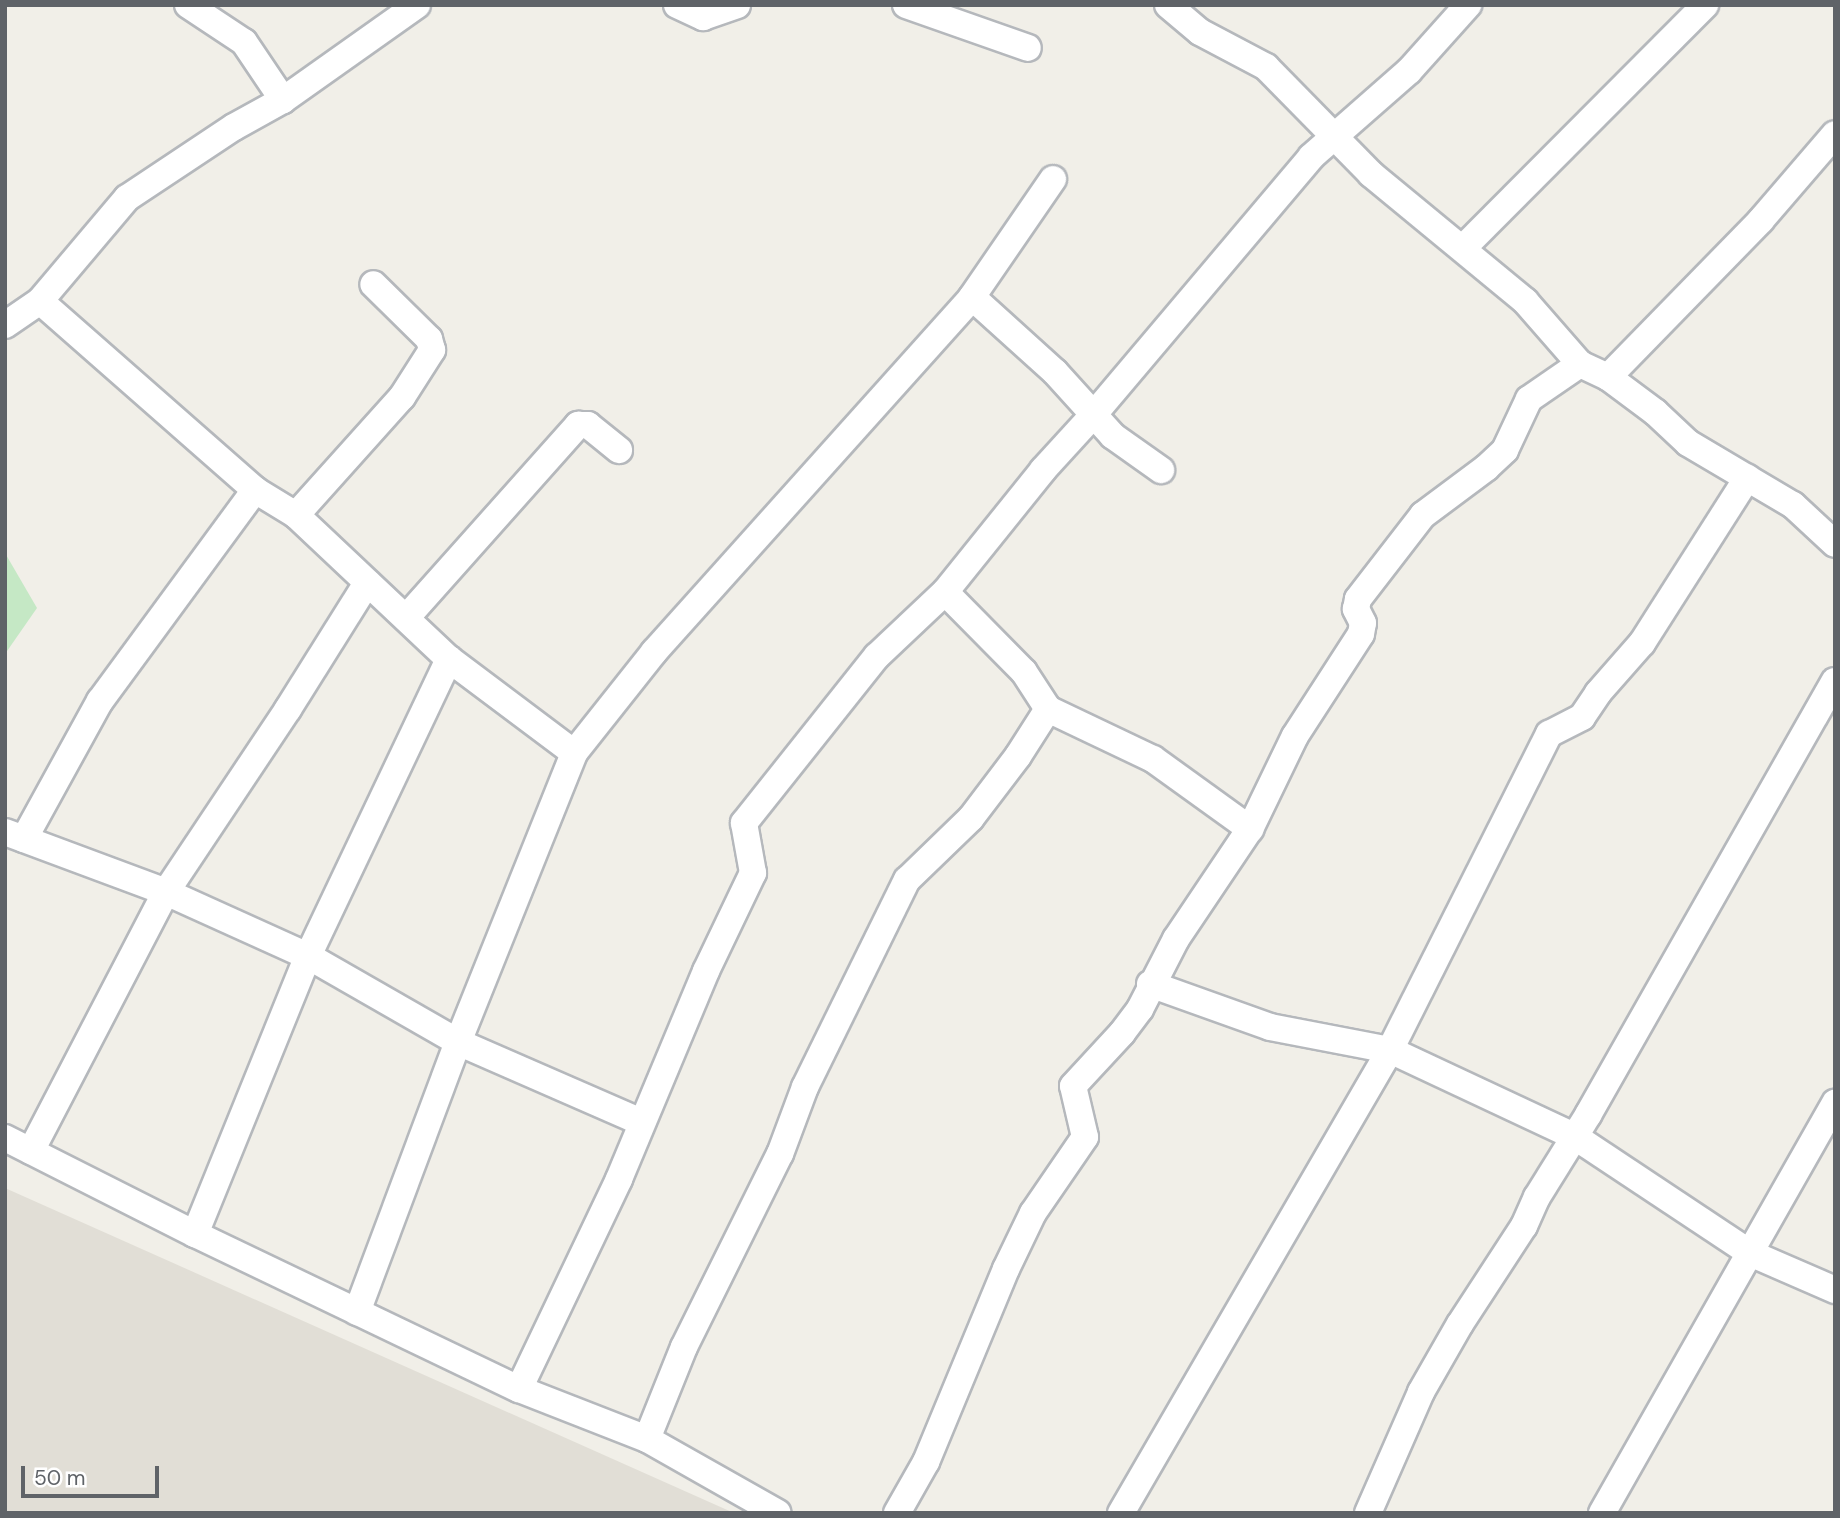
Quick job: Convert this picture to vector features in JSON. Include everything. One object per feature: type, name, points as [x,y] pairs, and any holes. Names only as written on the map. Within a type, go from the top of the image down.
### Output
[{"type":"street","points":[[188,5],[244,42],[283,100]]},
{"type":"street","points":[[5,325],[40,301],[127,198],[234,127],[283,100],[416,5]]},
{"type":"street","points":[[677,5],[703,17],[737,5]]},
{"type":"street","points":[[906,5],[1028,48]]},
{"type":"street","points":[[1168,5],[1199,32],[1266,67],[1383,184],[1525,301],[1580,364],[1608,377],[1655,412],[1688,443],[1793,505],[1835,544]]},
{"type":"street","points":[[519,1389],[619,1180],[706,971],[753,873],[744,823],[877,656],[945,592],[1043,470],[1095,413],[1286,185],[1311,157],[1337,137],[1418,62],[1468,5]]},
{"type":"street","points":[[1463,248],[1705,5]]},
{"type":"street","points":[[1608,377],[1829,151]]},
{"type":"street","points":[[357,1312],[458,1042],[574,753],[654,652],[972,297],[1053,179]]},
{"type":"street","points":[[296,515],[402,397],[432,350],[429,339],[373,284]]},
{"type":"street","points":[[972,297],[1009,328],[1095,413],[1113,436],[1161,470]]},
{"type":"street","points":[[40,301],[255,490],[296,515],[449,660],[574,753]]},
{"type":"street","points":[[897,1513],[926,1462],[1006,1269],[1033,1213],[1085,1137],[1073,1086],[1122,1033],[1140,1009],[1150,984],[1176,940],[1250,829],[1295,736],[1361,634],[1363,623],[1356,609],[1358,599],[1423,515],[1505,450],[1529,399],[1551,381],[1580,364]]},
{"type":"street","points":[[406,618],[578,425],[588,425],[619,450]]},
{"type":"street","points":[[1121,1513],[1390,1050],[1549,734],[1583,717],[1598,693],[1642,642],[1747,478]]},
{"type":"street","points":[[255,490],[100,701],[14,835],[166,892],[308,956],[458,1042],[642,1122]]},
{"type":"street","points":[[31,1151],[166,892],[288,709],[367,583]]},
{"type":"street","points":[[945,592],[1024,672],[1048,709],[1153,760],[1250,829]]},
{"type":"street","points":[[195,1234],[308,956],[449,660]]},
{"type":"street","points":[[1368,1513],[1421,1392],[1574,1136],[1835,681]]},
{"type":"street","points":[[647,1439],[684,1347],[780,1154],[805,1087],[886,920],[908,880],[971,818],[1018,756],[1048,709]]},
{"type":"street","points":[[1150,984],[1270,1027],[1390,1050],[1574,1136],[1750,1253],[1835,1290]]},
{"type":"street","points":[[1602,1513],[1835,1103]]},
{"type":"street","points":[[5,1139],[195,1234],[519,1389],[647,1439],[778,1513]]},
{"type":"shaded area","points":[[5,1188],[734,1513],[5,1513]]},
{"type":"green space","points":[[5,553],[37,608],[5,654]]}]
